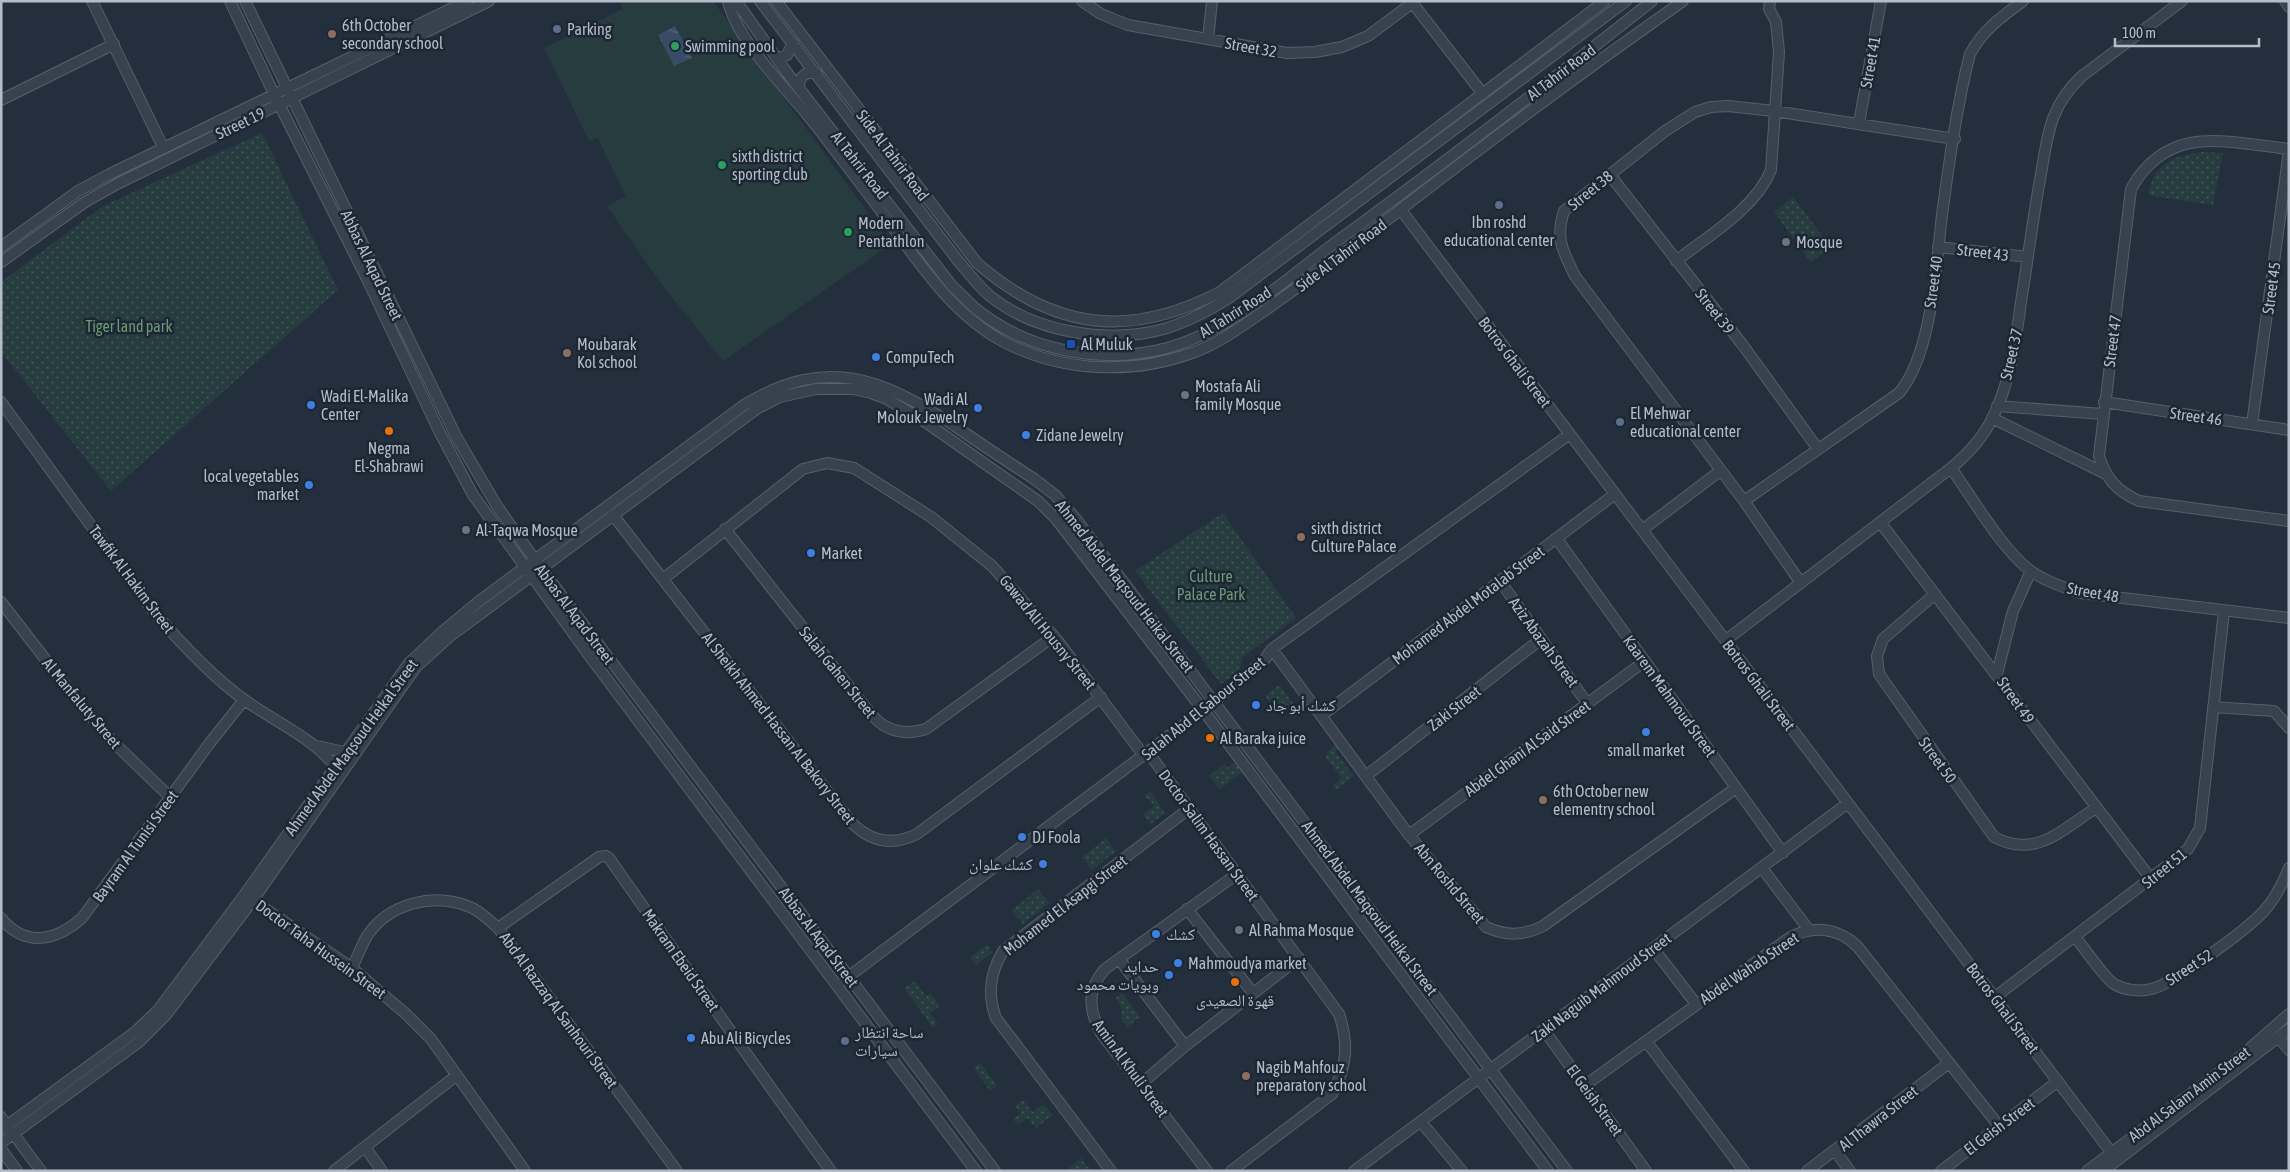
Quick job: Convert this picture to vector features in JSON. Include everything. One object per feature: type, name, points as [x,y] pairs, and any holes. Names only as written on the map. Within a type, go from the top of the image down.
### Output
[{"type":"street","points":[[92,1],[163,148]]},
{"type":"street","name":"Abbas Al Aqad Street","points":[[230,1],[274,94],[368,281],[438,431],[473,495],[527,572],[976,1171]]},
{"type":"street","name":"Abbas Al Aqad Street","points":[[245,1],[457,438],[497,506],[538,564],[995,1171]]},
{"type":"street","name":"Street 19","points":[[1,248],[78,191],[467,1]]},
{"type":"street","name":"Street 19","points":[[1,262],[85,202],[489,1]]},
{"type":"street","name":"Side Al Tahrir Road","points":[[728,1],[735,24],[960,312],[1005,342],[1038,356],[1074,365],[1102,368],[1134,367],[1186,355],[1222,339],[1325,269],[1489,142],[1683,1]]},
{"type":"street","name":"Al Tahrir Road","points":[[736,1],[777,58],[952,286],[977,310],[1010,331],[1048,346],[1087,354],[1127,355],[1155,350],[1204,334],[1239,314],[1535,92],[1652,1]]},
{"type":"street","name":"Al Tahrir Road","points":[[760,1],[959,262],[989,295],[1020,314],[1054,328],[1081,333],[1127,335],[1163,329],[1198,317],[1229,298],[1322,231],[1626,1]]},
{"type":"street","name":"Side Al Tahrir Road","points":[[776,1],[977,263],[1002,285],[1030,302],[1061,314],[1093,320],[1126,322],[1159,317],[1190,307],[1220,292],[1602,4]]},
{"type":"street","name":"Street 32","points":[[1082,1],[1101,14],[1128,26],[1288,53],[1315,52],[1342,47],[1368,36],[1413,2]]},
{"type":"street","points":[[1208,39],[1212,1]]},
{"type":"street","points":[[1676,261],[1750,203],[1767,182],[1771,170],[1779,52],[1776,22],[1769,9],[1770,1]]},
{"type":"street","name":"Street 41","points":[[1859,124],[1882,1]]},
{"type":"street","name":"Street 40","points":[[1744,501],[1899,393],[1909,380],[1924,344],[1938,246],[1970,54],[1980,37],[1993,23],[2023,1]]},
{"type":"street","name":"Street 37","points":[[1726,640],[1951,468],[1974,446],[1992,418],[2014,354],[2050,123],[2057,105],[2068,89],[2082,76],[2182,1]]},
{"type":"street","points":[[2286,1],[2289,7]]},
{"type":"street","points":[[1413,2],[1482,94]]},
{"type":"street","points":[[1594,26],[1602,4]]},
{"type":"street","points":[[777,58],[787,55],[793,43]]},
{"type":"street","points":[[1,100],[114,44]]},
{"type":"street","points":[[1555,56],[1556,66],[1565,69]]},
{"type":"street","points":[[799,87],[803,75],[817,74]]},
{"type":"street","points":[[1527,77],[1535,82],[1535,92]]},
{"type":"street","name":"Street 38","points":[[1801,583],[1744,501],[1575,276],[1560,244],[1559,227],[1564,211],[1666,131],[1694,112],[1711,107],[1728,106],[1774,111],[1955,139]]},
{"type":"street","points":[[1445,122],[1468,120]]},
{"type":"street","points":[[1489,142],[1498,120]]},
{"type":"street","name":"Street 47","points":[[2104,473],[2099,456],[2102,414],[2131,189],[2140,172],[2154,158],[2171,148],[2190,142],[2212,141],[2289,150]]},
{"type":"street","name":"Street 45","points":[[2252,424],[2289,150]]},
{"type":"street","name":"Street 39","points":[[1610,175],[1818,448]]},
{"type":"street","name":"Botros Ghali Street","points":[[1401,210],[2114,1156]]},
{"type":"street","points":[[1322,231],[1324,212]]},
{"type":"street","points":[[959,262],[961,244]]},
{"type":"street","name":"Street 43","points":[[1938,246],[2028,258]]},
{"type":"street","points":[[925,268],[927,252]]},
{"type":"street","points":[[1294,273],[1325,269]]},
{"type":"street","points":[[1134,367],[1155,350]]},
{"type":"street","name":"Ahmed Abdel Maqsoud Heikal Street","points":[[249,897],[345,752],[410,663],[442,631],[538,564],[761,395],[788,384],[816,378],[836,377],[874,382],[893,389],[928,408],[1055,495],[1076,519],[1567,1171]]},
{"type":"street","points":[[871,393],[874,382]]},
{"type":"street","name":"Ahmed Abdel Maqsoud Heikal Street","points":[[538,564],[613,515],[765,404],[789,394],[816,389],[853,389],[885,398],[921,419],[1038,501],[1064,528],[1203,710],[1548,1171]]},
{"type":"street","name":"Tawfik Al Hakim Street","points":[[1,402],[153,611],[184,645],[244,700],[314,746],[335,766]]},
{"type":"street","name":"Street 46","points":[[2104,402],[2289,430]]},
{"type":"street","points":[[1997,406],[2102,414]]},
{"type":"street","points":[[1992,418],[2104,473],[2113,485],[2125,495],[2139,501],[2289,521]]},
{"type":"street","name":"Salah Abd El Sabour Street","points":[[838,985],[1214,702],[1266,659],[1272,650],[1570,434]]},
{"type":"street","name":"Gawad Ali Housny Street","points":[[663,579],[803,469],[824,463],[845,465],[924,513],[992,566],[1054,636],[1146,754]]},
{"type":"street","name":"Street 48","points":[[1951,468],[2011,552],[2031,571],[2055,585],[2081,593],[2289,618]]},
{"type":"street","points":[[1642,530],[1720,471]]},
{"type":"street","name":"Mohamed Abdel Motalab Street","points":[[1321,716],[1615,494]]},
{"type":"street","name":"Al Sheikh Ahmed Hassan Al Bakory Street","points":[[613,515],[852,823],[871,838],[894,842],[917,834],[1101,697]]},
{"type":"street","points":[[1064,528],[1076,519]]},
{"type":"street","name":"Street 49","points":[[1880,522],[2151,879]]},
{"type":"street","name":"Salah Gahen Street","points":[[725,529],[870,714],[889,729],[907,733],[926,729],[1054,636]]},
{"type":"street","name":"Kaarem Mahmoud Street","points":[[1557,539],[1783,852]]},
{"type":"street","points":[[1997,674],[2013,612],[2031,571]]},
{"type":"street","name":"Ahmed Abdel Maqsoud Heikal Street","points":[[1,1144],[6,1126],[139,1042],[166,1015],[416,667],[527,572]]},
{"type":"street","name":"Aziz Abazah Street","points":[[1500,581],[1587,703]]},
{"type":"street","name":"Street 50","points":[[1936,594],[1883,639],[1877,656],[1879,674],[1994,837],[2008,845],[2025,847],[2040,843],[2096,808]]},
{"type":"street","name":"Al Manfaluty Street","points":[[1,602],[77,700],[111,740],[170,798]]},
{"type":"street","name":"Street 51","points":[[1994,997],[2188,849],[2200,828],[2224,611]]},
{"type":"street","name":"Zaki Street","points":[[1366,776],[1541,639]]},
{"type":"street","name":"Abn Roshd Street","points":[[1272,650],[1409,835],[1486,927],[1508,934],[1520,934],[1543,926],[1736,788]]},
{"type":"street","name":"Abdel Ghani Al Said Street","points":[[1409,835],[1645,661]]},
{"type":"street","name":"Bayram Al Tunisi Street","points":[[1,918],[15,931],[39,938],[55,936],[70,928],[82,918],[244,700]]},
{"type":"street","points":[[2213,707],[2274,711],[2289,728]]},
{"type":"street","name":"Tawfik Al Hakim Street","points":[[314,746],[345,752]]},
{"type":"street","name":"Doctor Salim Hassan Street","points":[[1146,754],[1190,808],[1339,1014],[1344,1030],[1346,1053],[1341,1077],[1332,1094],[1231,1171]]},
{"type":"street","name":"Zaki Naguib Mahmoud Street","points":[[1354,1171],[1848,803]]},
{"type":"street","name":"Mohamed El Asapgi Street","points":[[1111,1171],[996,1018],[991,1000],[992,974],[1003,951],[1190,808]]},
{"type":"street","name":"Makram Ebeid Street","points":[[498,928],[599,857],[606,856],[610,858],[710,999],[762,1078],[831,1171]]},
{"type":"street","points":[[1762,868],[1809,930]]},
{"type":"street","name":"Street 52","points":[[2075,937],[2112,984],[2132,990],[2151,990],[2170,982],[2246,928],[2264,911],[2278,891],[2289,868]]},
{"type":"street","name":"Amin Al Khuli Street","points":[[1207,1171],[1101,1033],[1091,1009],[1090,999],[1096,982],[1105,969],[1237,874]]},
{"type":"street","name":"Doctor Taha Hussein Street","points":[[249,897],[352,968],[406,1014],[431,1039],[525,1171]]},
{"type":"street","name":"Abd Al Razzaq Al Sanhouri Street","points":[[352,968],[366,937],[380,921],[397,909],[422,901],[446,900],[469,906],[498,928],[677,1171]]},
{"type":"street","points":[[1187,909],[1253,993]]},
{"type":"street","name":"Abdel Wahab Street","points":[[1584,1086],[1789,938],[1809,930],[1834,931],[1852,942],[1999,1126]]},
{"type":"street","points":[[1653,948],[1696,1004]]},
{"type":"street","points":[[1141,1084],[1185,1046],[1298,958]]},
{"type":"street","points":[[1119,959],[1185,1046]]},
{"type":"street","name":"Abd Al Salam Amin Street","points":[[2103,1171],[2114,1156],[2241,1056],[2289,1014]]},
{"type":"street","name":"Abd Al Salam Amin Street","points":[[2087,1171],[2114,1156],[2280,1038],[2289,1029]]},
{"type":"street","name":"El Geish Street","points":[[1544,1030],[1646,1171]]},
{"type":"street","points":[[2280,1038],[2289,1050]]},
{"type":"street","points":[[1646,1041],[1744,1171]]},
{"type":"street","name":"Al Thawra Street","points":[[1807,1171],[1949,1063]]},
{"type":"street","points":[[334,1171],[458,1075]]},
{"type":"street","name":"El Geish Street","points":[[1941,1171],[2058,1081]]},
{"type":"street","points":[[1421,1122],[1462,1171]]},
{"type":"street","points":[[6,1126],[41,1171]]},
{"type":"street","points":[[365,1147],[382,1171]]},
{"type":"street","points":[[1,1149],[17,1171]]},
{"type":"street","points":[[1835,1151],[1850,1171]]},
{"type":"green space","name":"sixth district sporting club","points":[[620,1],[713,1],[891,244],[723,361],[659,281],[607,206],[626,196],[598,138],[589,141],[544,48],[623,9]]},
{"type":"green space","name":"Tiger land park","points":[[262,133],[338,290],[111,491],[1,352],[1,282],[103,206]]},
{"type":"green space","points":[[2202,152],[2223,153],[2213,205],[2148,195],[2154,176],[2166,163],[2182,156]]},
{"type":"green space","points":[[1793,197],[1831,247],[1811,262],[1774,212]]},
{"type":"green space","name":"Culture Palace Park","points":[[1223,513],[1296,618],[1243,657],[1239,671],[1221,684],[1135,571]]},
{"type":"green space","points":[[1279,685],[1301,713],[1294,718],[1283,703],[1275,709],[1265,696]]},
{"type":"green space","points":[[1338,741],[1343,747],[1335,752],[1354,776],[1336,790],[1333,785],[1341,778],[1325,756]]},
{"type":"green space","points":[[1237,760],[1245,770],[1220,789],[1209,776],[1224,764],[1227,768]]},
{"type":"green space","points":[[1150,791],[1165,813],[1151,824],[1143,815],[1155,806],[1144,795]]},
{"type":"green space","points":[[1106,838],[1116,851],[1092,870],[1082,857]]},
{"type":"green space","points":[[1038,889],[1049,903],[1023,924],[1012,910]]},
{"type":"green space","points":[[987,945],[993,952],[976,965],[970,957]]},
{"type":"green space","points":[[915,981],[926,996],[930,993],[940,1006],[930,1013],[938,1024],[933,1028],[904,988]]},
{"type":"green space","points":[[1122,993],[1140,1017],[1127,1027],[1121,1019],[1122,1009],[1116,998]]},
{"type":"green space","points":[[980,1063],[997,1086],[990,1091],[974,1068]]},
{"type":"green space","points":[[1023,1100],[1033,1112],[1043,1104],[1053,1115],[1036,1128],[1027,1118],[1018,1125],[1013,1119],[1021,1113],[1015,1106]]},
{"type":"green space","points":[[1081,1158],[1091,1171],[1065,1171]]},
{"type":"water","name":"Swimming pool","points":[[675,26],[692,58],[674,66],[658,35]]},
{"type":"place","name":"Parking","points":[[557,29]]},
{"type":"place","name":"6th October secondary school","points":[[332,34]]},
{"type":"place","name":"Swimming pool","points":[[675,46]]},
{"type":"place","name":"sixth district sporting club","points":[[722,165]]},
{"type":"place","name":"Ibn roshd educational center","points":[[1499,205]]},
{"type":"place","name":"Modern Pentathlon","points":[[848,232]]},
{"type":"place","name":"Mosque","points":[[1786,242]]},
{"type":"place","name":"Al Muluk","points":[[1071,344]]},
{"type":"place","name":"Moubarak Kol school","points":[[567,353]]},
{"type":"place","name":"CompuTech","points":[[876,357]]},
{"type":"place","name":"Mostafa Ali family Mosque","points":[[1185,395]]},
{"type":"place","name":"Wadi El-Malika Center","points":[[311,405]]},
{"type":"place","name":"Wadi Al Molouk Jewelry","points":[[978,408]]},
{"type":"place","name":"El Mehwar educational center","points":[[1620,422]]},
{"type":"place","name":"Negma El-Shabrawi","points":[[389,431]]},
{"type":"place","name":"Zidane Jewelry","points":[[1026,435]]},
{"type":"place","name":"local vegetables market","points":[[309,485]]},
{"type":"place","name":"Al-Taqwa Mosque","points":[[466,530]]},
{"type":"place","name":"sixth district Culture Palace","points":[[1301,537]]},
{"type":"place","name":"Market","points":[[811,553]]},
{"type":"place","name":"كشك أبو جاد","points":[[1256,705]]},
{"type":"place","name":"small market","points":[[1646,732]]},
{"type":"place","name":"Al Baraka juice","points":[[1210,738]]},
{"type":"place","name":"6th October new elementry school","points":[[1543,800]]},
{"type":"place","name":"DJ Foola","points":[[1022,837]]},
{"type":"place","name":"كشك علوان","points":[[1043,864]]},
{"type":"place","name":"Al Rahma Mosque","points":[[1239,930]]},
{"type":"place","name":"كشك","points":[[1156,934]]},
{"type":"place","name":"Mahmoudya market","points":[[1178,963]]},
{"type":"place","name":"حدايد وبويات محمود","points":[[1169,975]]},
{"type":"place","name":"قهوة الصعيدى","points":[[1235,982]]},
{"type":"place","name":"Abu Ali Bicycles","points":[[691,1038]]},
{"type":"place","name":"ساحة انتظار سيارات","points":[[845,1041]]},
{"type":"place","name":"Nagib Mahfouz preparatory school","points":[[1246,1076]]}]
